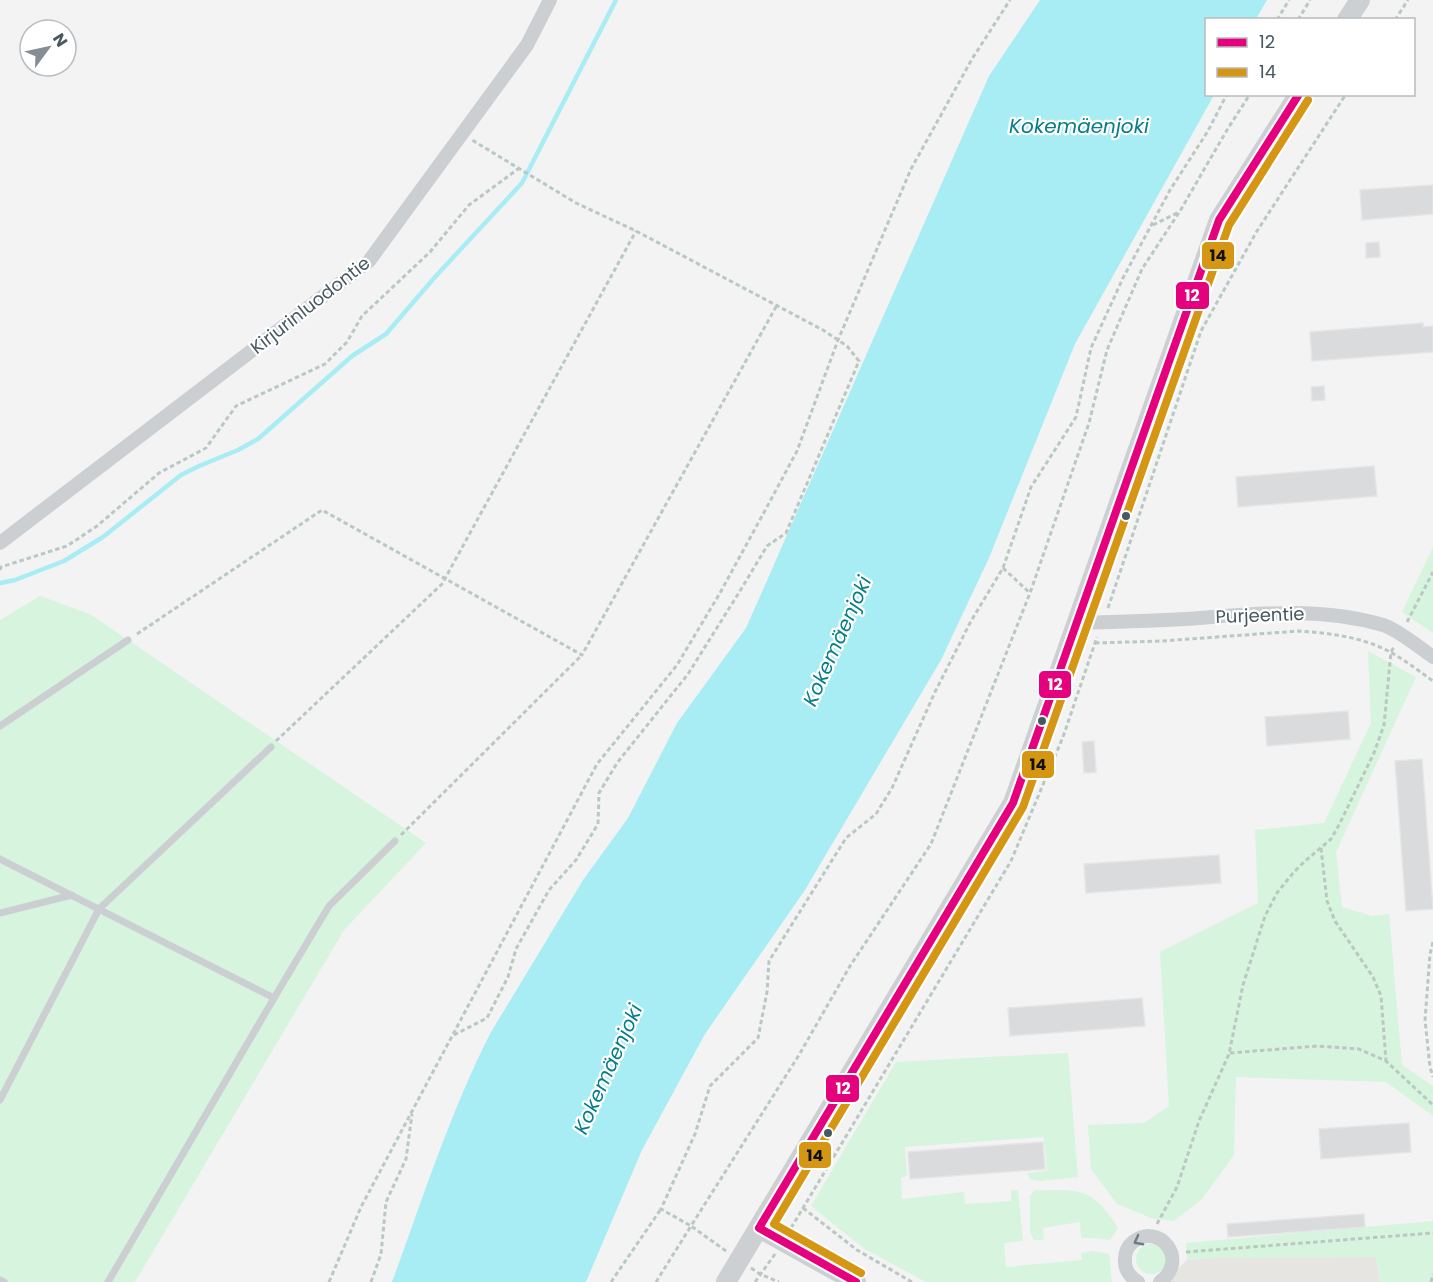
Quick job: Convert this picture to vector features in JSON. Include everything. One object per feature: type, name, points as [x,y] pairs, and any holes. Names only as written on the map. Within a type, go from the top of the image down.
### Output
[{"type":"street","name":"Kirjurinluodontie","points":[[0,543],[369,261],[527,45],[550,0]]},
{"type":"street","points":[[1348,18],[1360,0]]},
{"type":"street","points":[[726,1282],[1013,802],[1219,220],[1298,96]]},
{"type":"street","name":"Purjeentie","points":[[1076,623],[1308,612],[1337,615],[1385,626],[1433,657]]},
{"type":"street","points":[[759,1228],[856,1282]]},
{"type":"street","points":[[1138,1282],[1130,1276],[1126,1269],[1126,1253],[1136,1240],[1150,1236],[1164,1241],[1172,1255],[1171,1271],[1160,1282]]},
{"type":"lane","points":[[0,726],[128,640]]},
{"type":"lane","points":[[0,1100],[99,909],[271,747]]},
{"type":"lane","points":[[108,1282],[329,906],[395,841]]},
{"type":"lane","points":[[0,859],[274,998]]},
{"type":"lane","points":[[0,913],[72,895]]},
{"type":"path","points":[[329,1282],[361,1207],[597,764],[677,665],[720,593],[797,450],[838,340],[911,170],[972,59],[1010,0]]},
{"type":"path","points":[[1278,18],[1289,0]]},
{"type":"path","points":[[1299,18],[1310,0]]},
{"type":"path","points":[[1396,18],[1408,0]]},
{"type":"path","points":[[611,1282],[661,1209],[695,1134],[710,1086],[758,1038],[767,992],[769,961],[846,838],[876,814],[892,788],[966,631],[1003,568],[1031,487],[1076,417],[1091,348],[1123,278],[1170,190],[1208,131],[1226,96]]},
{"type":"path","points":[[656,1282],[799,1056],[850,966],[932,844],[1030,593],[1089,423],[1107,350],[1142,269],[1180,211],[1249,96]]},
{"type":"path","points":[[452,1036],[487,1018],[508,977],[516,949],[549,890],[576,860],[597,824],[599,793],[617,763],[688,674],[767,546],[786,533],[859,361],[847,346],[824,330],[636,231],[576,203],[462,134]]},
{"type":"path","points":[[0,570],[1,567],[67,546],[75,541],[97,526],[159,473],[206,448],[236,406],[325,364],[347,342],[362,316],[430,252],[469,205],[518,169]]},
{"type":"path","points":[[1151,226],[1180,211]]},
{"type":"path","points":[[271,747],[442,584],[636,231]]},
{"type":"path","points":[[395,841],[582,656],[777,305]]},
{"type":"path","points":[[128,640],[322,510],[582,656]]},
{"type":"path","points":[[1003,568],[1030,593]]},
{"type":"path","points":[[1156,1226],[1177,1187],[1198,1121],[1229,1054],[1243,985],[1265,916],[1277,893],[1293,873],[1331,839],[1340,825],[1374,753],[1384,725],[1391,652],[1433,572]]},
{"type":"path","points":[[1095,643],[1162,641],[1299,631],[1318,632],[1379,646],[1433,681]]},
{"type":"path","points":[[1321,848],[1327,901],[1335,921],[1373,977],[1381,996],[1386,1061]]},
{"type":"path","points":[[1433,942],[1425,1020],[1433,1077]]},
{"type":"path","points":[[1229,1054],[1317,1046],[1359,1049],[1386,1061],[1433,1105]]},
{"type":"path","points":[[371,1282],[381,1254],[386,1202],[406,1159],[413,1109]]},
{"type":"path","points":[[803,1208],[856,1250],[912,1282]]},
{"type":"path","points":[[661,1209],[691,1226],[740,1260]]},
{"type":"path","points":[[1149,1226],[1156,1226],[1164,1230]]},
{"type":"path","points":[[1182,1252],[1433,1233]]},
{"type":"path","points":[[760,1274],[779,1282]]},
{"type":"path","points":[[1431,1282],[1433,1274]]},
{"type":"shaded area","points":[[1376,1257],[1380,1282],[1164,1282],[1187,1260]]},
{"type":"green space","points":[[1433,547],[1433,633],[1402,612]]},
{"type":"green space","points":[[40,596],[90,614],[426,843],[344,930],[135,1282],[0,1282],[0,620]]},
{"type":"green space","points":[[1368,651],[1416,677],[1336,852],[1342,907],[1372,916],[1389,914],[1402,1065],[1433,1086],[1433,1116],[1386,1082],[1236,1077],[1234,1155],[1202,1199],[1174,1221],[1151,1218],[1117,1204],[1091,1169],[1088,1125],[1144,1123],[1169,1106],[1160,952],[1258,903],[1255,830],[1324,823],[1371,723]]},
{"type":"green space","points":[[1068,1053],[1078,1177],[1040,1181],[1030,1179],[1027,1173],[1047,1171],[1044,1137],[905,1147],[907,1176],[901,1178],[902,1199],[964,1192],[965,1204],[1011,1201],[1011,1190],[1018,1190],[1023,1241],[1004,1243],[1006,1267],[1082,1260],[1081,1253],[1092,1251],[1109,1254],[1112,1282],[926,1282],[863,1248],[811,1206],[896,1062]]},
{"type":"green space","points":[[1035,1190],[1069,1190],[1088,1195],[1105,1210],[1118,1228],[1110,1240],[1081,1238],[1080,1222],[1043,1228],[1044,1240],[1034,1240],[1030,1232],[1030,1196]]},
{"type":"green space","points":[[1433,1221],[1433,1282],[1380,1282],[1376,1257],[1187,1260],[1186,1243]]},
{"type":"green space","points":[[1151,1244],[1162,1248],[1166,1259],[1162,1270],[1151,1274],[1140,1270],[1136,1259],[1140,1248]]},
{"type":"water","name":"Kokemäenjoki","points":[[1040,0],[1267,0],[1257,18],[1205,18],[1205,96],[1213,96],[1075,344],[989,558],[941,660],[805,890],[705,1034],[642,1150],[586,1282],[392,1282],[450,1124],[491,1032],[583,880],[628,818],[677,723],[746,628],[989,76]]},
{"type":"building","points":[[1433,185],[1433,214],[1362,220],[1360,190]]},
{"type":"building","points":[[1379,242],[1380,257],[1366,258],[1366,243]]},
{"type":"building","points":[[1423,323],[1423,327],[1433,326],[1433,352],[1312,361],[1310,332]]},
{"type":"building","points":[[1324,386],[1325,400],[1312,401],[1311,387]]},
{"type":"building","points":[[1374,466],[1377,496],[1238,507],[1236,477]]},
{"type":"building","points":[[1348,711],[1350,739],[1267,746],[1265,717]]},
{"type":"building","points":[[1094,741],[1096,772],[1084,773],[1082,742]]},
{"type":"building","points":[[1422,759],[1433,909],[1406,911],[1395,761]]},
{"type":"building","points":[[1219,855],[1221,883],[1086,893],[1084,864]]},
{"type":"building","points":[[1142,998],[1145,1026],[1010,1036],[1008,1008]]},
{"type":"building","points":[[1409,1123],[1411,1152],[1321,1159],[1319,1129]]},
{"type":"building","points":[[1043,1142],[1045,1169],[910,1179],[908,1152]]},
{"type":"building","points":[[1364,1214],[1365,1227],[1228,1237],[1227,1224]]},
{"type":"waterway","points":[[0,583],[15,580],[64,561],[103,537],[181,475],[258,439],[352,356],[386,334],[522,183],[616,0]]},
{"type":"transit line","name":"12","points":[[856,1282],[759,1228],[1013,803],[1219,220],[1298,96]]},
{"type":"transit line","name":"14","points":[[861,1273],[774,1224],[1023,807],[1229,225],[1308,100]]}]
